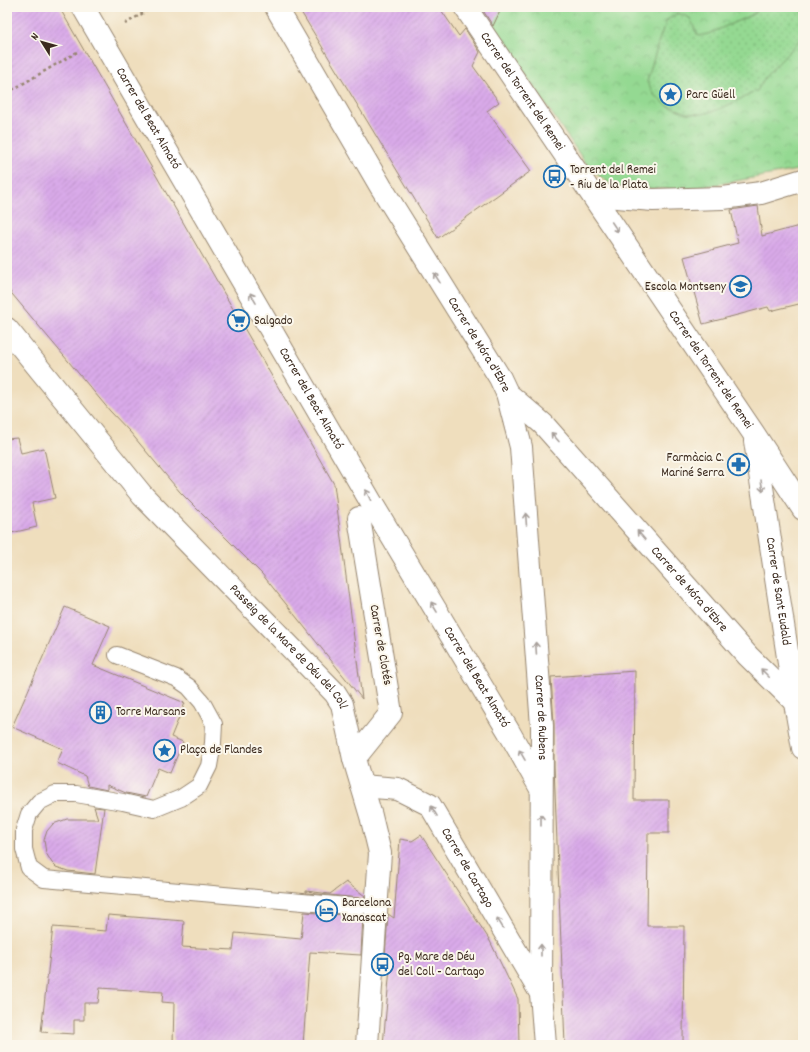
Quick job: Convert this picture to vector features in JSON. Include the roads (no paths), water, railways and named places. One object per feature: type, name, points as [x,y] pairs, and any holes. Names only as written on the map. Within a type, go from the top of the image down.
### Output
[{"type":"street","name":"Carrer del Beat Almató","points":[[83,7],[371,502],[509,732],[541,789]]},
{"type":"street","name":"Carrer de Móra d'Ebre","points":[[276,7],[381,187],[500,378],[507,393],[543,424],[748,656],[799,706]]},
{"type":"street","name":"Carrer del Torrent del Remei","points":[[466,7],[803,509]]},
{"type":"street","points":[[593,195],[653,200],[723,198],[761,193],[803,180]]},
{"type":"street","name":"Passeig de la Mare de Déu del Coll","points":[[7,329],[142,496],[335,693],[342,704],[354,759],[380,852],[367,1045]]},
{"type":"street","name":"Carrer de Rubens","points":[[507,393],[521,447],[542,726],[541,993],[545,1045]]},
{"type":"street","name":"Carrer de Sant Eudald","points":[[754,434],[799,706],[803,748]]},
{"type":"street","name":"Carrer de Clotés","points":[[354,759],[391,713],[359,518]]},
{"type":"street","name":"Carrer de Cartago","points":[[362,786],[398,789],[430,805],[541,993]]},
{"type":"lane","points":[[118,655],[176,678],[189,687],[202,702],[214,724],[213,743],[209,766],[199,786],[181,798],[154,809],[76,794],[55,794],[39,802],[29,814],[24,830],[24,849],[29,868],[44,879],[359,907]]},
{"type":"place","name":"Parc Güell","points":[[671,95]]},
{"type":"place","name":"Torrent del Remei - Riu de la Plata","points":[[555,177]]},
{"type":"place","name":"Escola Montseny","points":[[741,287]]},
{"type":"place","name":"Salgado","points":[[238,321]]},
{"type":"place","name":"Farmàcia C. Mariné Serra","points":[[739,465]]},
{"type":"place","name":"Torre Marsans","points":[[100,712]]},
{"type":"place","name":"Plaça de Flandes","points":[[164,750]]},
{"type":"place","name":"Barcelona Xanascat","points":[[326,910]]},
{"type":"place","name":"Pg. Mare de Déu del Coll - Cartago","points":[[382,964]]}]
